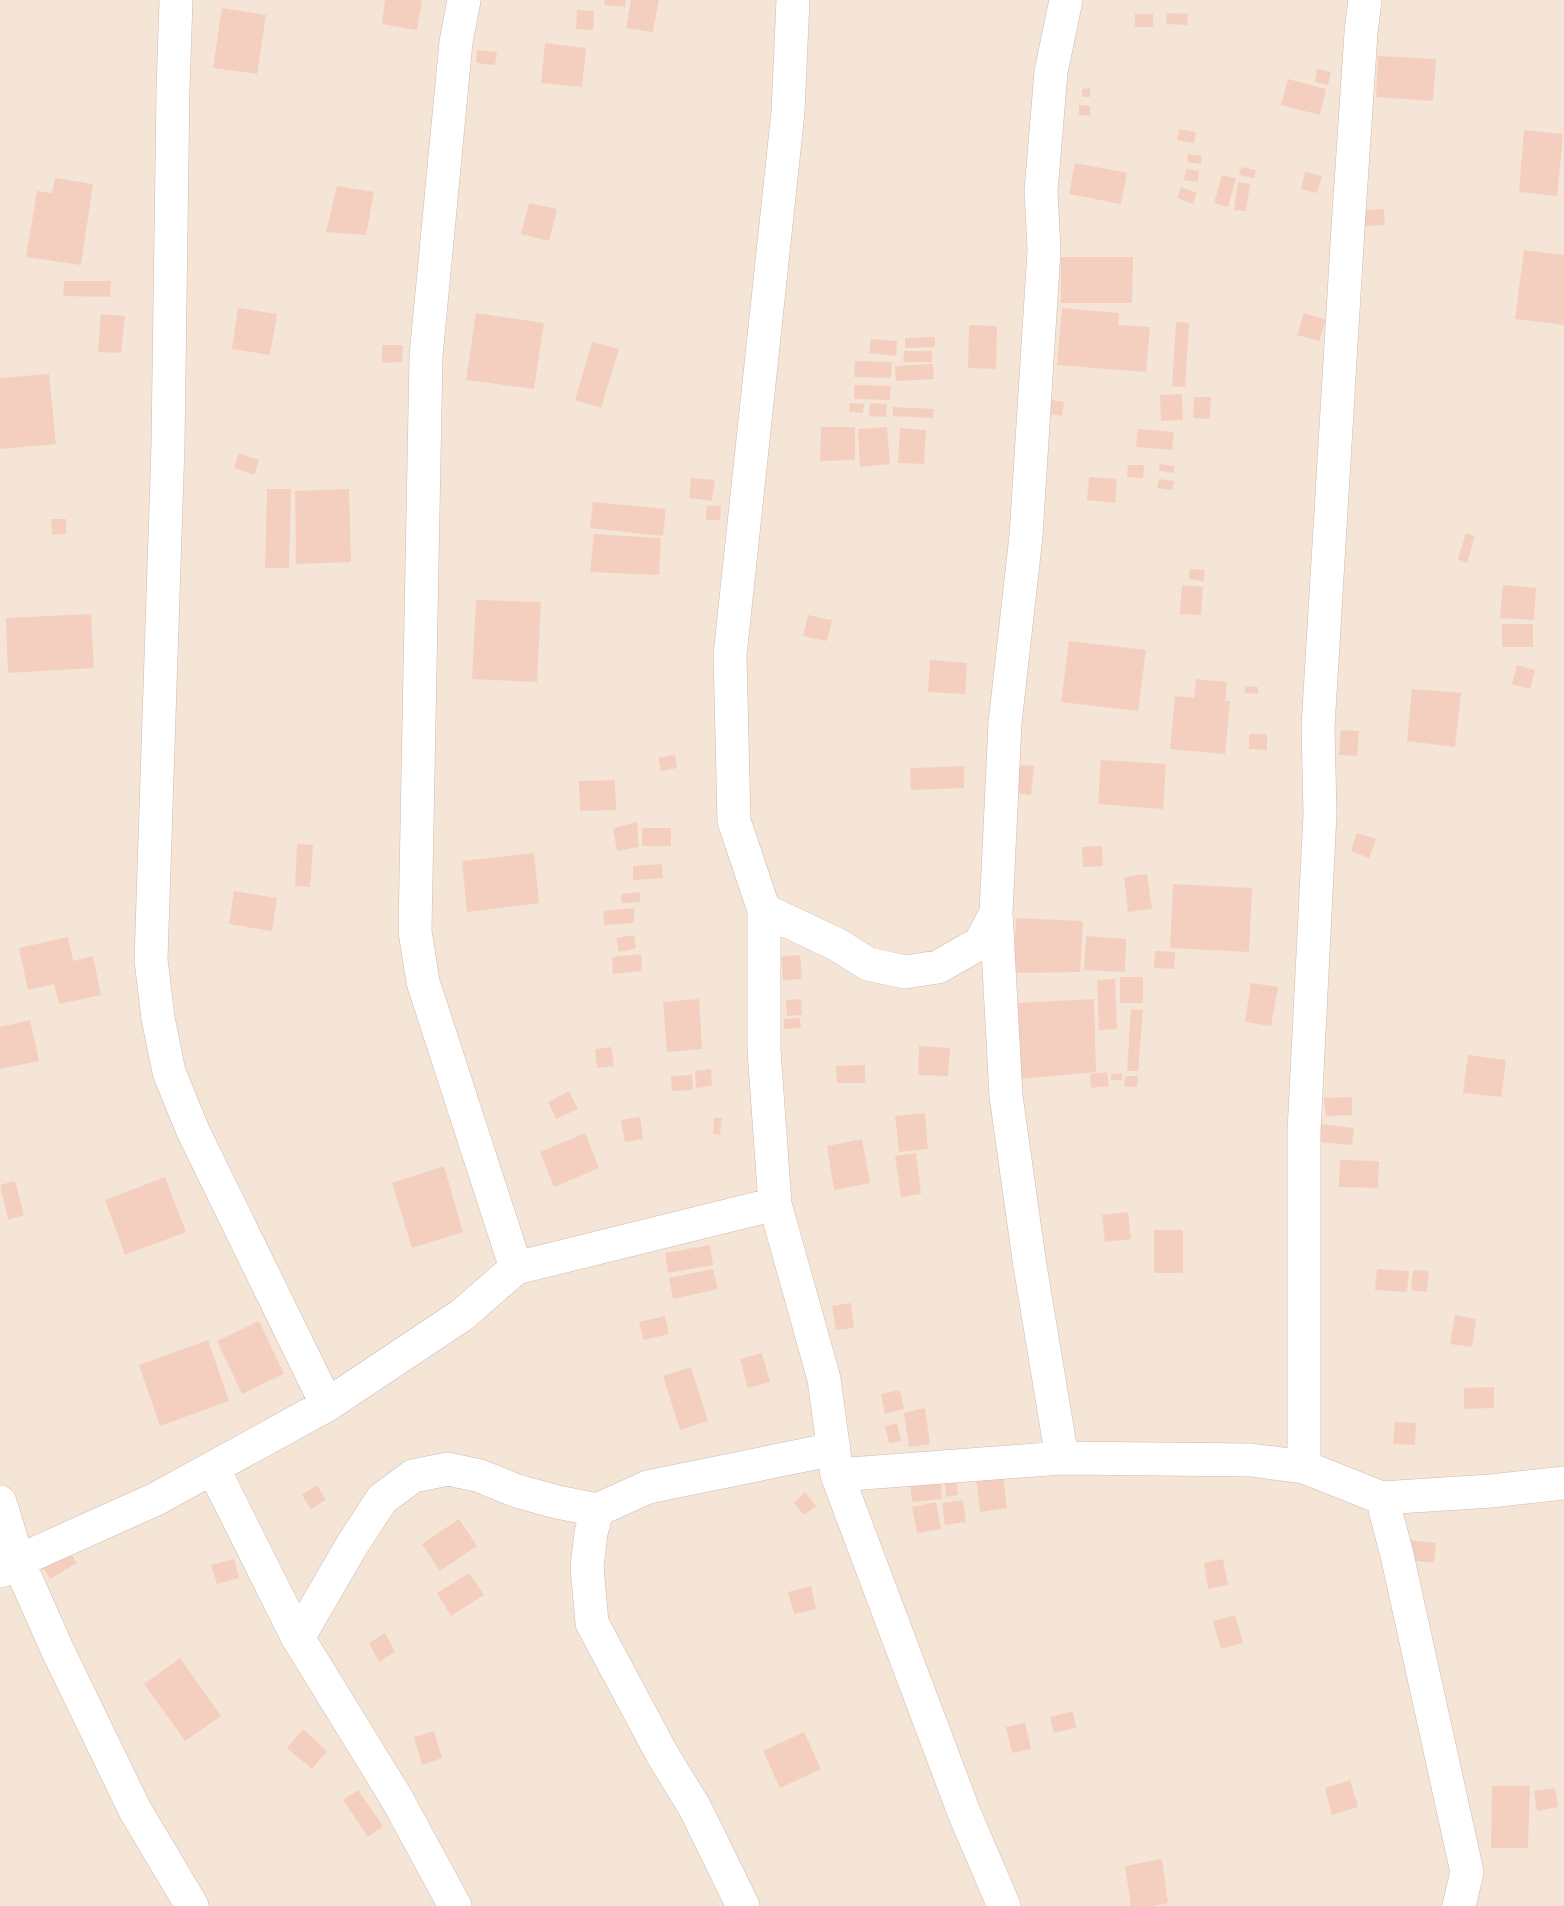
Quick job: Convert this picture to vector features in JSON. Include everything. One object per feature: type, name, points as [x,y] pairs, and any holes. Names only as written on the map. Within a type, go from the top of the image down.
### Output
[{"type":"street","points":[[176,0],[168,444],[151,960],[158,1018],[169,1072],[198,1142],[327,1405]]},
{"type":"street","points":[[464,0],[455,53],[426,357],[415,931],[423,982],[516,1268]]},
{"type":"street","points":[[793,0],[788,112],[730,656],[734,821],[764,910],[764,1050],[776,1204],[824,1379],[835,1462],[965,1815],[1004,1906]]},
{"type":"street","points":[[1062,1458],[1030,1266],[1006,1096],[996,913],[1005,723],[1026,536],[1044,250],[1041,191],[1051,72],[1066,0]]},
{"type":"street","points":[[1304,1467],[1304,1132],[1320,814],[1318,727],[1348,228],[1365,0]]},
{"type":"street","points":[[764,910],[837,945],[868,964],[905,972],[938,967],[980,943],[996,913]]},
{"type":"street","points":[[9,1566],[156,1499],[327,1405],[462,1315],[516,1268],[776,1204]]},
{"type":"street","points":[[298,1638],[352,1545],[382,1499],[413,1476],[448,1469],[480,1476],[517,1491],[557,1502],[597,1509],[648,1487],[835,1462],[1062,1458],[1251,1460],[1304,1467],[1382,1498],[1491,1491],[1564,1483]]},
{"type":"street","points":[[213,1468],[298,1638],[397,1799],[455,1906]]},
{"type":"street","points":[[1382,1498],[1397,1555],[1467,1872],[1459,1906]]},
{"type":"street","points":[[0,1502],[9,1566],[58,1651],[135,1810],[192,1906]]},
{"type":"street","points":[[597,1509],[591,1533],[587,1567],[592,1623],[662,1754],[695,1808],[742,1906]]},
{"type":"shaded area","points":[[0,0],[1564,0],[1564,1906],[0,1906]]},
{"type":"building","points":[[385,0],[422,0],[417,30],[382,24]]},
{"type":"building","points":[[605,0],[626,0],[625,7],[604,5]]},
{"type":"building","points":[[631,0],[659,0],[653,32],[626,28]]},
{"type":"building","points":[[222,8],[266,15],[257,74],[213,68]]},
{"type":"building","points":[[577,10],[594,11],[593,30],[576,29]]},
{"type":"building","points":[[1167,13],[1188,14],[1187,25],[1166,24]]},
{"type":"building","points":[[1135,14],[1153,14],[1153,27],[1135,27]]},
{"type":"building","points":[[545,43],[586,48],[582,87],[541,83]]},
{"type":"building","points":[[477,50],[497,52],[495,65],[476,63]]},
{"type":"building","points":[[1378,56],[1436,59],[1433,101],[1376,97]]},
{"type":"building","points":[[1317,69],[1331,72],[1328,85],[1315,82]]},
{"type":"building","points":[[1288,79],[1326,89],[1320,115],[1281,105]]},
{"type":"building","points":[[1090,88],[1090,97],[1082,97],[1082,89]]},
{"type":"building","points":[[1079,105],[1090,106],[1090,116],[1079,115]]},
{"type":"building","points":[[1179,129],[1196,132],[1194,143],[1177,140]]},
{"type":"building","points":[[1524,130],[1563,134],[1557,196],[1519,192]]},
{"type":"building","points":[[1188,154],[1202,156],[1201,164],[1187,162]]},
{"type":"building","points":[[1075,163],[1127,173],[1121,204],[1069,194]]},
{"type":"building","points":[[1241,167],[1256,170],[1254,178],[1239,175]]},
{"type":"building","points":[[1186,169],[1199,171],[1198,182],[1184,180]]},
{"type":"building","points":[[1305,172],[1322,176],[1317,193],[1301,189]]},
{"type":"building","points":[[1222,175],[1236,178],[1228,207],[1214,203]]},
{"type":"building","points":[[55,178],[93,184],[81,265],[26,257],[37,191],[52,193]]},
{"type":"building","points":[[1238,182],[1250,184],[1246,211],[1234,210]]},
{"type":"building","points":[[337,186],[374,192],[366,235],[326,232]]},
{"type":"building","points":[[1181,187],[1197,193],[1193,204],[1177,198]]},
{"type":"building","points":[[529,203],[557,209],[549,241],[521,234]]},
{"type":"building","points":[[1384,209],[1385,225],[1362,226],[1362,210]]},
{"type":"building","points":[[1524,250],[1564,255],[1564,325],[1515,319]]},
{"type":"building","points":[[1061,257],[1133,257],[1132,303],[1061,303]]},
{"type":"building","points":[[64,281],[111,281],[110,297],[63,296]]},
{"type":"building","points":[[238,308],[277,314],[270,355],[232,349]]},
{"type":"building","points":[[1062,308],[1119,313],[1118,325],[1150,327],[1146,372],[1057,365]]},
{"type":"building","points":[[476,313],[544,323],[534,389],[466,380]]},
{"type":"building","points":[[1304,313],[1326,320],[1319,341],[1297,335]]},
{"type":"building","points":[[101,314],[125,316],[121,353],[98,352]]},
{"type":"building","points":[[1176,322],[1189,323],[1185,387],[1172,386]]},
{"type":"building","points":[[969,325],[997,326],[996,369],[968,368]]},
{"type":"building","points":[[935,337],[935,347],[905,348],[905,338]]},
{"type":"building","points":[[871,339],[897,341],[896,356],[869,353]]},
{"type":"building","points":[[592,342],[619,349],[601,408],[575,400]]},
{"type":"building","points":[[382,345],[403,345],[402,362],[382,363]]},
{"type":"building","points":[[904,351],[932,351],[932,362],[903,362]]},
{"type":"building","points":[[855,361],[892,362],[891,378],[854,377]]},
{"type":"building","points":[[933,364],[934,379],[896,381],[895,366]]},
{"type":"building","points":[[49,374],[56,444],[0,449],[0,378]]},
{"type":"building","points":[[854,385],[891,386],[890,400],[854,399]]},
{"type":"building","points":[[1182,394],[1183,420],[1161,421],[1160,395]]},
{"type":"building","points":[[1194,397],[1211,397],[1210,419],[1193,418]]},
{"type":"building","points":[[1048,399],[1064,402],[1062,416],[1046,413]]},
{"type":"building","points":[[850,403],[864,404],[863,413],[849,412]]},
{"type":"building","points":[[870,403],[887,404],[886,417],[869,416]]},
{"type":"building","points":[[893,407],[934,409],[933,418],[893,416]]},
{"type":"building","points":[[821,427],[855,427],[855,460],[820,461]]},
{"type":"building","points":[[887,427],[890,464],[860,467],[858,429]]},
{"type":"building","points":[[900,428],[926,430],[924,464],[898,463]]},
{"type":"building","points":[[1138,429],[1174,432],[1172,450],[1136,447]]},
{"type":"building","points":[[239,453],[259,460],[254,475],[234,468]]},
{"type":"building","points":[[1160,464],[1174,466],[1174,473],[1159,471]]},
{"type":"building","points":[[1128,465],[1144,465],[1143,478],[1127,477]]},
{"type":"building","points":[[1089,477],[1117,479],[1115,503],[1087,500]]},
{"type":"building","points":[[691,478],[715,480],[712,501],[689,498]]},
{"type":"building","points":[[1159,479],[1174,481],[1172,490],[1157,488]]},
{"type":"building","points":[[267,489],[291,489],[289,568],[265,568]]},
{"type":"building","points":[[349,489],[351,562],[296,564],[295,491]]},
{"type":"building","points":[[593,502],[666,509],[663,536],[590,528]]},
{"type":"building","points":[[707,506],[721,506],[720,520],[706,520]]},
{"type":"building","points":[[51,519],[66,519],[66,534],[52,535]]},
{"type":"building","points":[[1466,533],[1475,536],[1467,563],[1458,559]]},
{"type":"building","points":[[594,534],[661,538],[659,575],[590,572]]},
{"type":"building","points":[[1190,569],[1205,570],[1204,581],[1189,579]]},
{"type":"building","points":[[1182,585],[1203,587],[1201,615],[1180,614]]},
{"type":"building","points":[[1503,585],[1536,588],[1534,620],[1500,618]]},
{"type":"building","points":[[476,600],[541,602],[537,682],[472,679]]},
{"type":"building","points":[[91,614],[94,668],[8,673],[6,618]]},
{"type":"building","points":[[808,615],[832,620],[827,641],[803,636]]},
{"type":"building","points":[[1502,624],[1533,624],[1533,647],[1502,647]]},
{"type":"building","points":[[1069,641],[1146,650],[1138,711],[1061,702]]},
{"type":"building","points":[[930,660],[967,663],[965,694],[928,692]]},
{"type":"building","points":[[1517,665],[1535,670],[1530,689],[1512,684]]},
{"type":"building","points":[[1196,679],[1227,682],[1225,701],[1230,701],[1225,754],[1170,749],[1175,696],[1194,698]]},
{"type":"building","points":[[1245,686],[1258,687],[1258,694],[1245,693]]},
{"type":"building","points":[[1412,689],[1461,693],[1455,747],[1407,741]]},
{"type":"building","points":[[1341,730],[1359,731],[1357,756],[1339,755]]},
{"type":"building","points":[[1249,734],[1267,734],[1267,750],[1249,749]]},
{"type":"building","points":[[675,755],[677,768],[661,771],[658,758]]},
{"type":"building","points":[[1101,760],[1166,764],[1163,809],[1098,804]]},
{"type":"building","points":[[1009,764],[1034,766],[1031,795],[1007,792]]},
{"type":"building","points":[[964,766],[964,788],[911,790],[910,768]]},
{"type":"building","points":[[615,780],[616,810],[580,811],[579,781]]},
{"type":"building","points":[[637,822],[639,847],[617,851],[613,828]]},
{"type":"building","points":[[642,828],[671,828],[671,846],[642,846]]},
{"type":"building","points":[[1357,833],[1376,839],[1369,858],[1351,851]]},
{"type":"building","points":[[297,844],[313,845],[310,887],[295,886]]},
{"type":"building","points":[[1102,846],[1103,866],[1083,867],[1082,847]]},
{"type":"building","points":[[534,853],[539,903],[467,912],[462,861]]},
{"type":"building","points":[[662,864],[663,878],[633,880],[633,866]]},
{"type":"building","points":[[1147,874],[1152,909],[1128,912],[1124,877]]},
{"type":"building","points":[[1173,884],[1252,888],[1249,952],[1170,948]]},
{"type":"building","points":[[234,891],[277,898],[272,931],[229,924]]},
{"type":"building","points":[[640,892],[640,902],[622,903],[621,894]]},
{"type":"building","points":[[634,908],[634,923],[604,925],[603,911]]},
{"type":"building","points":[[1016,918],[1083,921],[1080,972],[1013,973]]},
{"type":"building","points":[[634,935],[636,948],[619,952],[616,938]]},
{"type":"building","points":[[1086,936],[1126,939],[1125,972],[1084,970]]},
{"type":"building","points":[[68,937],[73,961],[93,956],[101,995],[59,1004],[54,984],[28,990],[19,948]]},
{"type":"building","points":[[1155,951],[1175,952],[1174,969],[1154,968]]},
{"type":"building","points":[[641,954],[642,971],[613,974],[612,957]]},
{"type":"building","points":[[800,955],[802,979],[783,980],[781,957]]},
{"type":"building","points":[[1120,977],[1143,977],[1143,1003],[1120,1003]]},
{"type":"building","points":[[1115,979],[1117,1029],[1099,1030],[1097,980]]},
{"type":"building","points":[[1251,983],[1278,987],[1271,1026],[1245,1022]]},
{"type":"building","points":[[699,999],[702,1049],[667,1052],[663,1002]]},
{"type":"building","points":[[801,999],[802,1015],[787,1016],[786,1000]]},
{"type":"building","points":[[1094,999],[1096,1072],[1020,1079],[1015,1003]]},
{"type":"building","points":[[1131,1009],[1143,1010],[1138,1071],[1127,1071]]},
{"type":"building","points":[[800,1018],[801,1028],[784,1029],[784,1019]]},
{"type":"building","points":[[30,1020],[39,1061],[0,1069],[0,1027]]},
{"type":"building","points":[[919,1046],[950,1048],[948,1076],[918,1075]]},
{"type":"building","points":[[611,1047],[614,1066],[597,1068],[595,1049]]},
{"type":"building","points":[[1468,1055],[1506,1060],[1501,1097],[1463,1093]]},
{"type":"building","points":[[865,1065],[865,1083],[837,1083],[836,1066]]},
{"type":"building","points":[[711,1069],[712,1086],[696,1088],[695,1071]]},
{"type":"building","points":[[1107,1072],[1109,1086],[1091,1088],[1090,1074]]},
{"type":"building","points":[[1122,1073],[1122,1080],[1111,1080],[1111,1074]]},
{"type":"building","points":[[692,1075],[693,1090],[672,1091],[671,1076]]},
{"type":"building","points":[[1125,1076],[1138,1076],[1137,1087],[1124,1086]]},
{"type":"building","points":[[569,1091],[578,1109],[556,1119],[548,1102]]},
{"type":"building","points":[[1352,1097],[1352,1115],[1326,1116],[1324,1098]]},
{"type":"building","points":[[925,1113],[928,1149],[899,1152],[895,1116]]},
{"type":"building","points":[[640,1117],[643,1139],[625,1142],[621,1120]]},
{"type":"building","points":[[714,1118],[722,1118],[720,1135],[713,1134]]},
{"type":"building","points":[[1321,1124],[1354,1128],[1352,1145],[1319,1142]]},
{"type":"building","points":[[585,1133],[599,1168],[554,1187],[540,1152]]},
{"type":"building","points":[[862,1139],[870,1183],[834,1190],[827,1146]]},
{"type":"building","points":[[916,1153],[921,1194],[901,1197],[895,1156]]},
{"type":"building","points":[[1340,1160],[1379,1161],[1378,1188],[1339,1187]]},
{"type":"building","points":[[444,1166],[463,1232],[412,1248],[392,1183]]},
{"type":"building","points":[[165,1177],[186,1232],[125,1255],[105,1200]]},
{"type":"building","points":[[15,1181],[24,1215],[8,1220],[0,1185]]},
{"type":"building","points":[[1128,1212],[1131,1239],[1105,1242],[1102,1215]]},
{"type":"building","points":[[1154,1230],[1183,1230],[1183,1273],[1154,1273]]},
{"type":"building","points":[[710,1245],[713,1265],[668,1273],[665,1253]]},
{"type":"building","points":[[713,1269],[718,1289],[673,1299],[669,1278]]},
{"type":"building","points":[[1377,1269],[1409,1271],[1407,1292],[1375,1290]]},
{"type":"building","points":[[1413,1270],[1429,1271],[1427,1292],[1411,1290]]},
{"type":"building","points":[[851,1303],[854,1328],[836,1330],[832,1306]]},
{"type":"building","points":[[1455,1315],[1476,1319],[1472,1347],[1450,1344]]},
{"type":"building","points":[[665,1316],[669,1334],[644,1340],[639,1322]]},
{"type":"building","points":[[259,1321],[284,1374],[242,1394],[217,1341]]},
{"type":"building","points":[[208,1340],[229,1401],[160,1426],[139,1365]]},
{"type":"building","points":[[762,1353],[770,1382],[748,1388],[740,1359]]},
{"type":"building","points":[[691,1367],[708,1421],[680,1430],[663,1376]]},
{"type":"building","points":[[1494,1387],[1494,1408],[1464,1409],[1464,1388]]},
{"type":"building","points":[[900,1390],[904,1409],[885,1414],[881,1394]]},
{"type":"building","points":[[925,1408],[930,1444],[909,1447],[904,1413]]},
{"type":"building","points":[[1395,1422],[1416,1423],[1415,1445],[1393,1444]]},
{"type":"building","points":[[897,1423],[901,1441],[889,1443],[885,1426]]},
{"type":"building","points":[[1003,1474],[1007,1508],[980,1512],[976,1478]]},
{"type":"building","points":[[956,1477],[958,1495],[946,1497],[944,1478]]},
{"type":"building","points":[[940,1478],[942,1499],[912,1502],[910,1482]]},
{"type":"building","points":[[317,1485],[326,1500],[311,1509],[302,1495]]},
{"type":"building","points":[[805,1492],[816,1506],[804,1515],[794,1503]]},
{"type":"building","points":[[963,1500],[966,1522],[945,1525],[942,1503]]},
{"type":"building","points":[[936,1502],[941,1529],[917,1533],[912,1507]]},
{"type":"building","points":[[459,1519],[477,1546],[440,1571],[422,1544]]},
{"type":"building","points":[[1408,1540],[1436,1543],[1434,1563],[1406,1560]]},
{"type":"building","points":[[67,1547],[77,1563],[50,1579],[40,1563]]},
{"type":"building","points":[[234,1559],[239,1578],[217,1584],[211,1565]]},
{"type":"building","points":[[1223,1559],[1228,1585],[1208,1589],[1204,1563]]},
{"type":"building","points":[[469,1573],[484,1595],[451,1616],[437,1593]]},
{"type":"building","points":[[811,1586],[816,1609],[794,1614],[788,1592]]},
{"type":"building","points":[[1235,1615],[1243,1643],[1221,1649],[1213,1621]]},
{"type":"building","points":[[385,1633],[395,1652],[379,1662],[369,1643]]},
{"type":"building","points":[[180,1658],[221,1716],[185,1741],[144,1684]]},
{"type":"building","points":[[1073,1711],[1076,1728],[1054,1733],[1050,1717]]},
{"type":"building","points":[[1025,1723],[1031,1749],[1012,1753],[1006,1727]]},
{"type":"building","points":[[303,1729],[327,1751],[312,1769],[287,1748]]},
{"type":"building","points":[[434,1731],[442,1758],[422,1765],[414,1737]]},
{"type":"building","points":[[804,1732],[821,1769],[780,1788],[763,1751]]},
{"type":"building","points":[[1350,1780],[1358,1807],[1332,1815],[1325,1788]]},
{"type":"building","points":[[1492,1786],[1530,1786],[1528,1848],[1491,1848]]},
{"type":"building","points":[[1555,1788],[1558,1807],[1537,1811],[1534,1791]]},
{"type":"building","points":[[358,1790],[383,1826],[368,1837],[343,1800]]},
{"type":"building","points":[[1162,1859],[1168,1903],[1131,1906],[1125,1866]]}]
